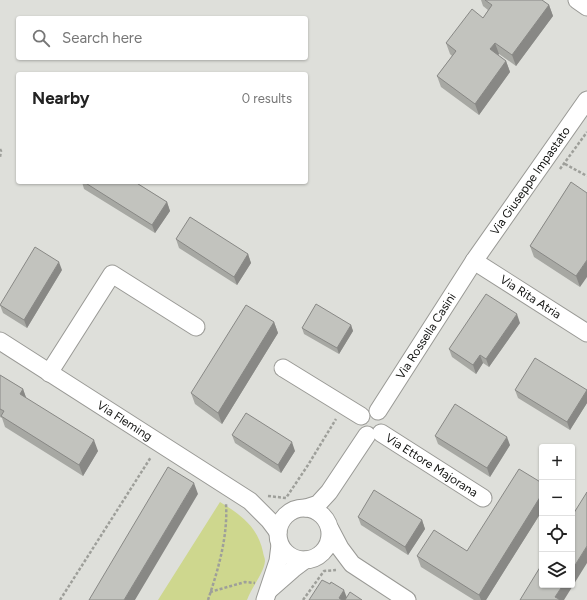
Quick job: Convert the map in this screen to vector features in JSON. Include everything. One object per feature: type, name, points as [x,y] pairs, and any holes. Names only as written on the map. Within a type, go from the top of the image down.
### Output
[{"type":"street","points":[[577,0],[587,7]]},
{"type":"street","name":"Via Giuseppe Impastato","points":[[474,261],[587,100]]},
{"type":"street","name":"Via Rita Atria","points":[[474,261],[587,333]]},
{"type":"street","name":"Via Rossella Casini","points":[[378,411],[474,261]]},
{"type":"street","points":[[49,373],[112,274],[196,327]]},
{"type":"street","name":"Via Fleming","points":[[0,341],[224,484],[256,496],[275,508],[299,509]]},
{"type":"street","points":[[283,368],[362,416]]},
{"type":"street","points":[[267,595],[278,561],[281,522],[288,513],[318,504],[374,434],[385,425],[384,417],[378,411],[369,410],[362,416],[360,426],[374,434]]},
{"type":"street","name":"Via Ettore Majorana","points":[[374,434],[483,498]]},
{"type":"street","points":[[267,595],[293,569],[327,547],[331,535],[326,522],[329,492]]},
{"type":"street","name":"Via Fleming","points":[[256,496],[279,538]]},
{"type":"street","points":[[299,509],[312,509],[326,522],[340,548],[352,564],[407,600]]},
{"type":"street","points":[[279,538],[283,550],[291,557],[312,558],[352,564]]},
{"type":"path","points":[[560,169],[587,132]]},
{"type":"path","points":[[0,149],[0,157]]},
{"type":"path","points":[[565,164],[587,176]]},
{"type":"path","points":[[256,496],[286,498],[330,430],[344,405]]},
{"type":"path","points":[[60,600],[160,443]]},
{"type":"path","points":[[208,600],[215,578],[224,537],[227,506],[224,484]]},
{"type":"path","points":[[210,592],[245,582],[255,583],[267,595]]},
{"type":"path","points":[[303,600],[314,584]]},
{"type":"green space","points":[[220,502],[247,522],[261,543],[265,560],[264,566],[247,600],[158,600]]},
{"type":"building","points":[[485,0],[542,0],[549,5],[512,55],[495,43],[490,49],[506,61],[475,104],[437,76],[456,51],[446,43],[472,9],[483,18],[492,5]]},
{"type":"building","points":[[571,182],[587,193],[587,260],[576,276],[530,246]]},
{"type":"building","points":[[87,184],[138,184],[167,202],[152,225]]},
{"type":"building","points":[[190,217],[248,254],[234,277],[176,239]]},
{"type":"building","points":[[35,247],[59,262],[24,320],[0,305]]},
{"type":"building","points":[[486,294],[517,314],[486,359],[480,355],[473,365],[449,349]]},
{"type":"building","points":[[316,304],[351,325],[337,348],[302,328]]},
{"type":"building","points":[[246,305],[274,322],[218,413],[191,393]]},
{"type":"building","points":[[535,358],[587,390],[567,422],[515,390]]},
{"type":"building","points":[[0,375],[23,389],[20,394],[94,440],[79,465],[1,416],[4,411],[0,409]]},
{"type":"building","points":[[455,404],[507,437],[487,468],[435,436]]},
{"type":"building","points":[[246,413],[292,442],[278,465],[232,435]]},
{"type":"building","points":[[168,467],[194,483],[124,600],[89,600]]},
{"type":"building","points":[[519,469],[539,481],[539,499],[479,595],[417,556],[434,530],[467,551]]},
{"type":"building","points":[[374,490],[422,520],[405,547],[358,517]]},
{"type":"building","points":[[587,492],[587,546],[575,565],[575,516],[575,511]]},
{"type":"building","points":[[539,569],[539,588],[561,588],[555,597],[559,600],[520,600]]},
{"type":"building","points":[[322,580],[330,584],[331,582],[344,590],[339,598],[342,600],[309,600]]},
{"type":"building","points":[[350,592],[362,600],[345,600]]}]
